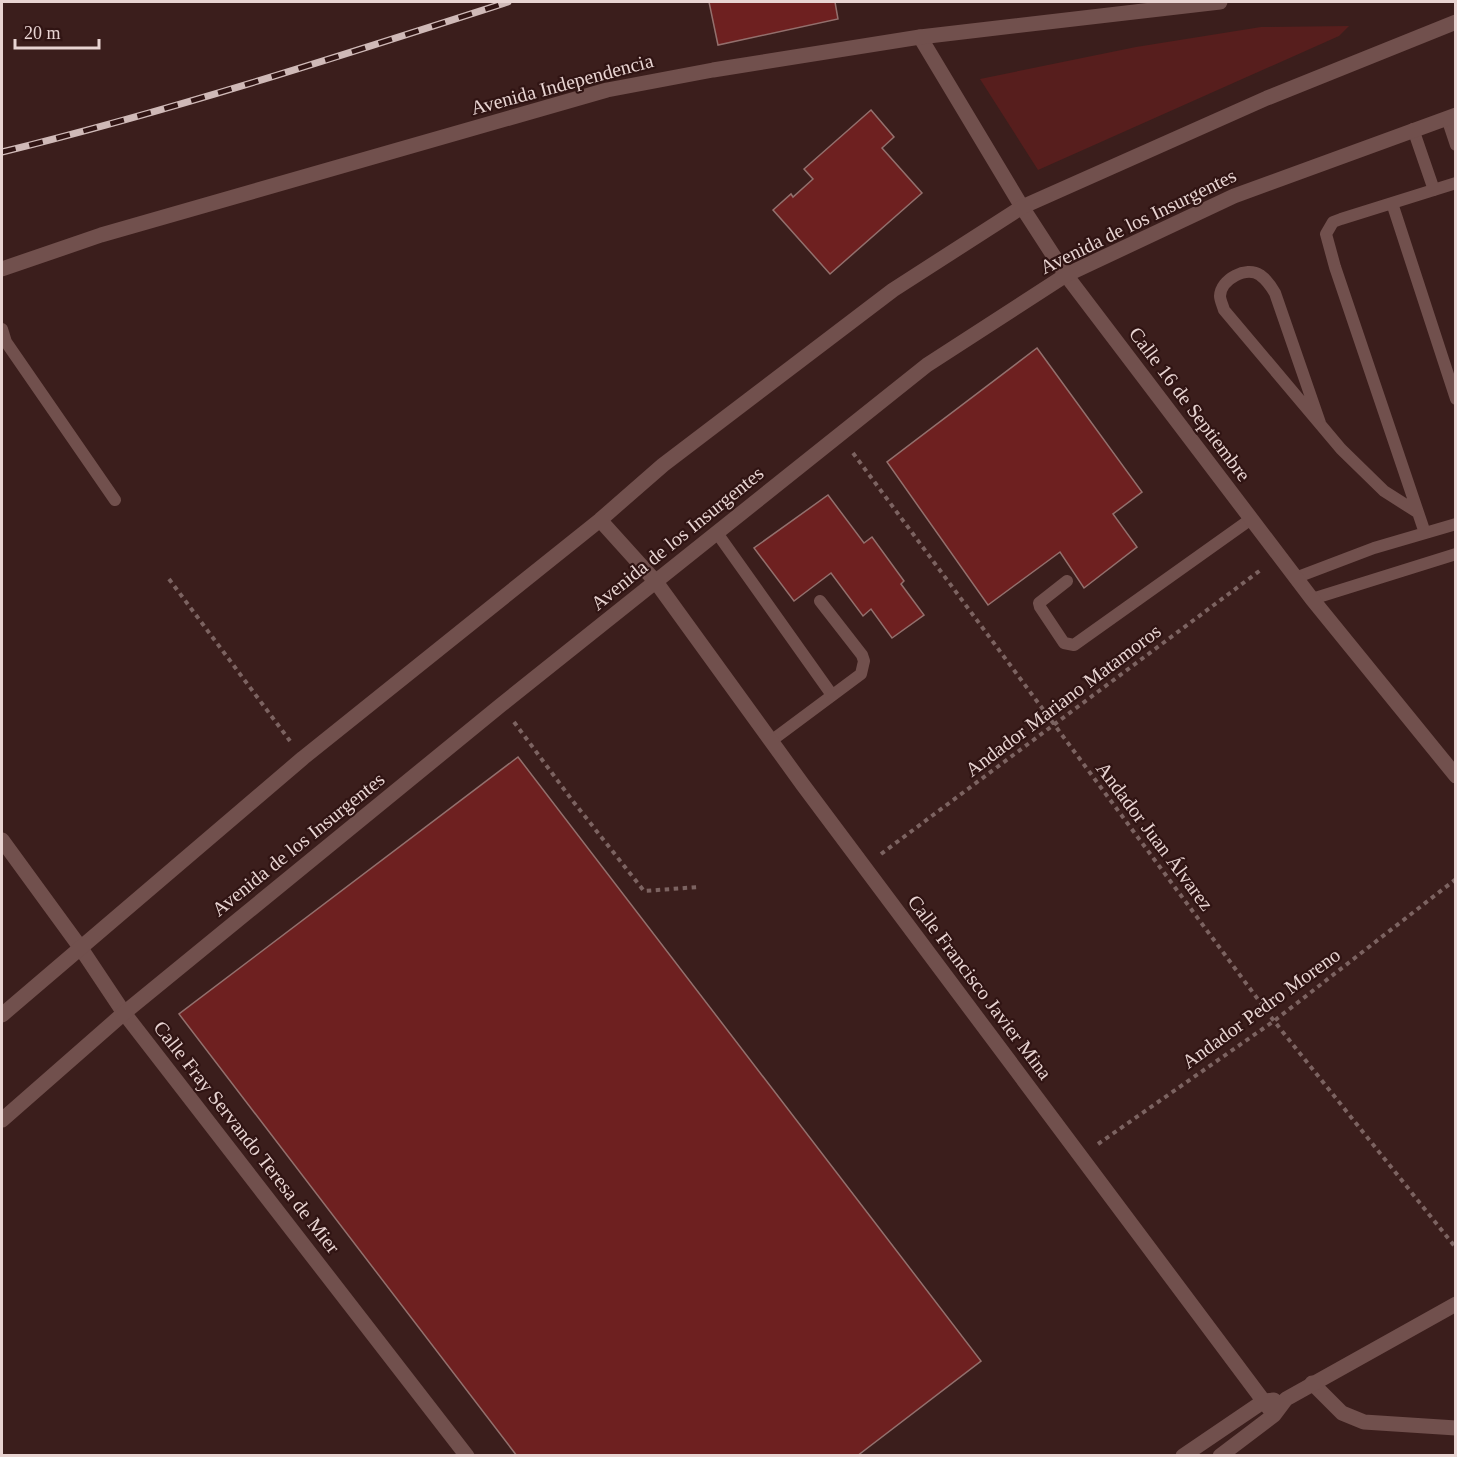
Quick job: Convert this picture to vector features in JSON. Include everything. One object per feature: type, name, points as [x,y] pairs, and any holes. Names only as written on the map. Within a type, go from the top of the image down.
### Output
[{"type":"street","name":"Avenida Independencia","points":[[2,269],[101,235],[607,90],[714,70],[920,37],[1220,2]]},
{"type":"street","points":[[2,1015],[303,758],[600,520],[663,465],[893,290],[1022,207],[1267,98],[1455,22]]},
{"type":"street","name":"Calle 16 de Septiembre","points":[[920,37],[1022,207],[1066,275],[1295,578],[1455,776]]},
{"type":"street","name":"Avenida de los Insurgentes","points":[[2,1120],[124,1013],[501,705],[927,365],[1066,275],[1234,196],[1451,116]]},
{"type":"street","name":"Calle Francisco Javier Mina","points":[[600,520],[656,582],[864,867],[1274,1415]]},
{"type":"street","name":"Calle Fray Servando Teresa de Mier","points":[[2,840],[80,947],[124,1013],[467,1455]]},
{"type":"street","points":[[1221,1455],[1274,1415],[1286,1399],[1455,1304]]},
{"type":"street","points":[[1312,1383],[1342,1413],[1364,1422],[1455,1428]]},
{"type":"street","points":[[1183,1455],[1264,1401],[1286,1399]]},
{"type":"lane","points":[[1451,116],[1455,145]]},
{"type":"lane","points":[[1413,129],[1434,190]]},
{"type":"lane","points":[[1425,533],[1326,234],[1333,222],[1455,183]]},
{"type":"lane","points":[[1392,203],[1455,399]]},
{"type":"lane","points":[[1320,423],[1275,293],[1268,281],[1258,273],[1245,272],[1233,277],[1225,285],[1220,296],[1224,310],[1348,456],[1377,484],[1417,512]]},
{"type":"lane","points":[[2,329],[6,342],[115,500]]},
{"type":"lane","points":[[1067,581],[1039,603],[1068,646],[1074,645],[1251,519]]},
{"type":"lane","points":[[1295,578],[1374,548],[1455,524]]},
{"type":"lane","points":[[717,533],[832,695]]},
{"type":"lane","points":[[1312,599],[1455,554]]},
{"type":"lane","points":[[771,741],[861,674],[864,661],[862,655],[820,601]]},
{"type":"path","name":"Andador Juan Álvarez","points":[[839,435],[1274,1021],[1455,1248]]},
{"type":"path","name":"Andador Mariano Matamoros","points":[[864,867],[1279,556]]},
{"type":"path","points":[[169,579],[303,758]]},
{"type":"path","points":[[501,705],[572,801],[644,891],[698,888]]},
{"type":"path","name":"Andador Pedro Moreno","points":[[1080,1157],[1274,1021],[1455,879]]},
{"type":"shaded area","points":[[1349,26],[1339,36],[1038,170],[980,79],[1136,47],[1261,27]]},
{"type":"building","points":[[709,2],[835,2],[838,19],[718,45]]},
{"type":"building","points":[[871,110],[894,137],[882,148],[922,193],[830,274],[773,210],[791,194],[793,197],[813,179],[804,169]]},
{"type":"building","points":[[1037,348],[1142,492],[1113,514],[1137,547],[1084,588],[1060,552],[988,605],[887,462]]},
{"type":"building","points":[[828,495],[864,543],[872,537],[904,581],[901,584],[924,615],[892,638],[871,609],[863,616],[831,573],[794,601],[754,548]]},
{"type":"building","points":[[518,757],[981,1361],[857,1456],[517,1456],[179,1014]]},
{"type":"railway","points":[[2,152],[193,100],[508,2]]}]
